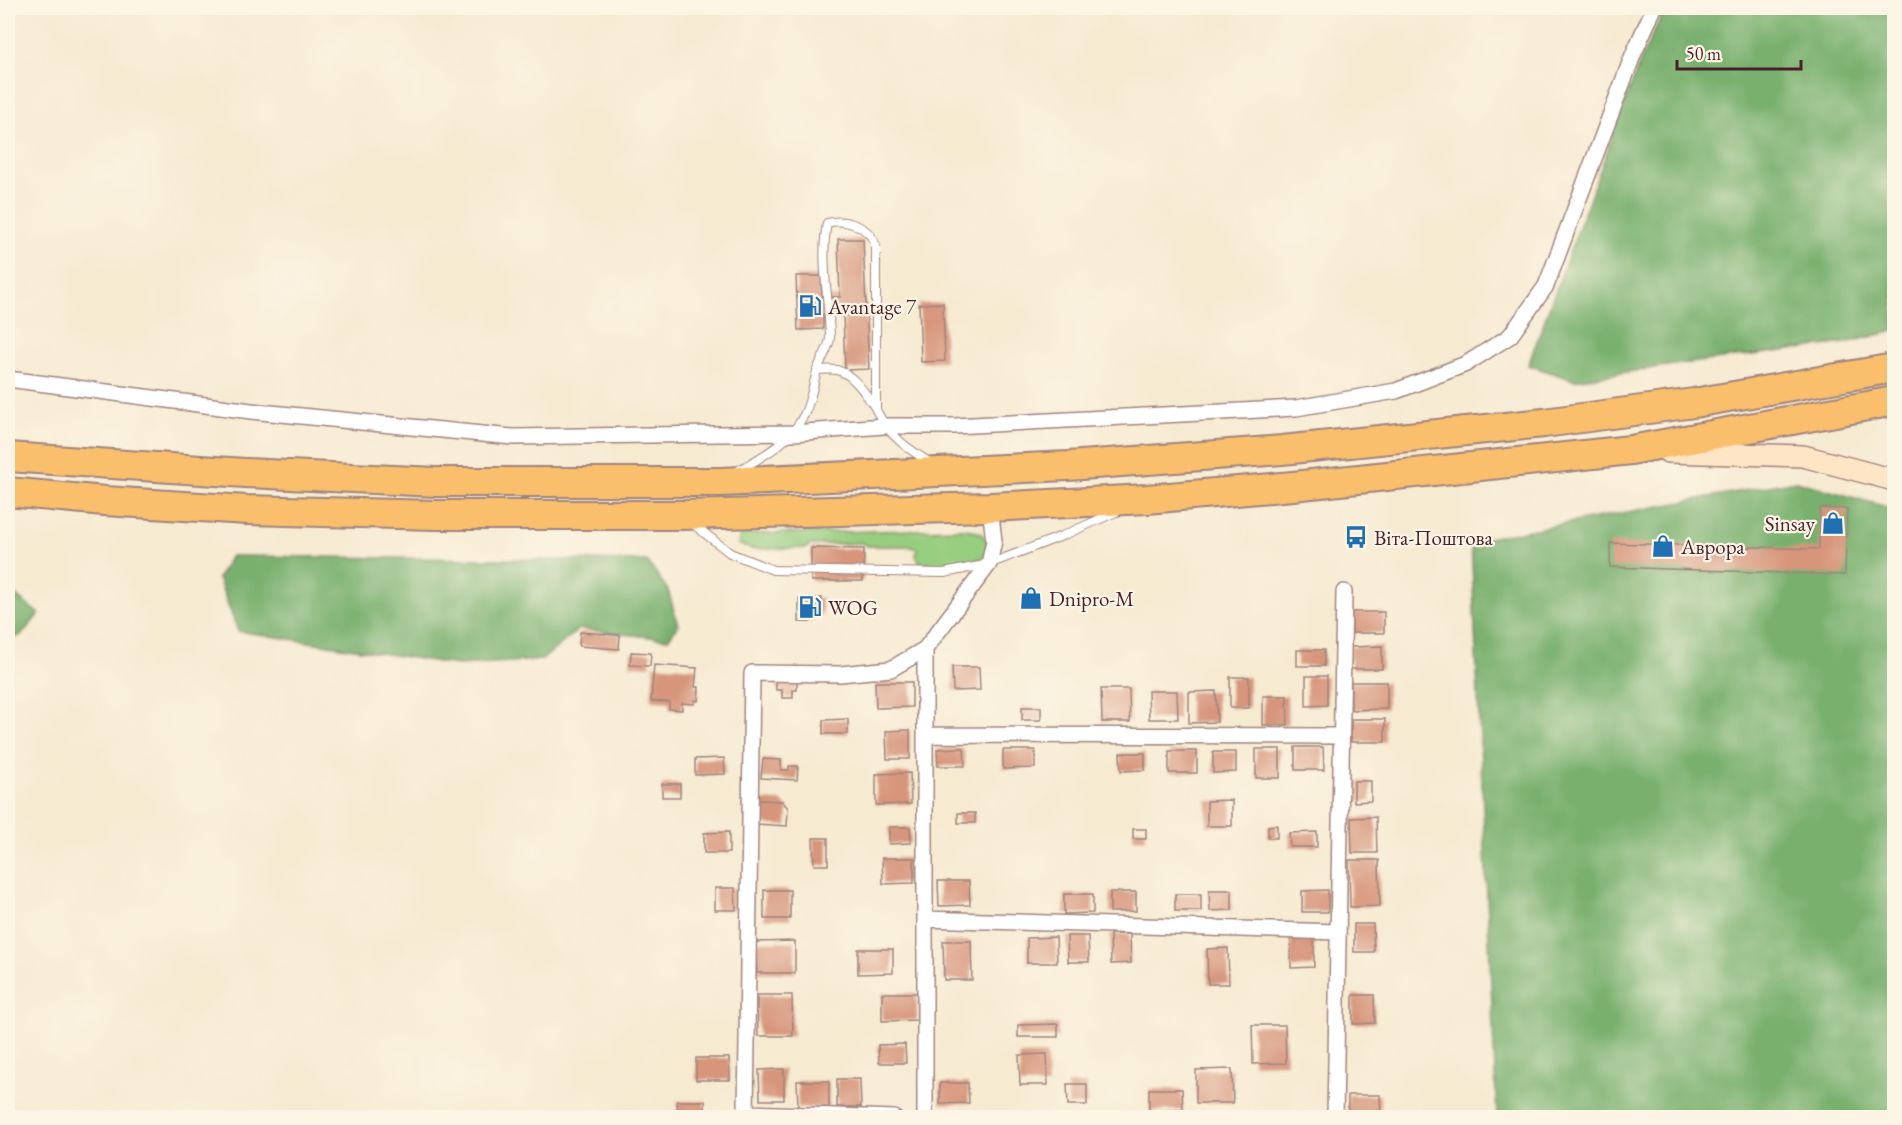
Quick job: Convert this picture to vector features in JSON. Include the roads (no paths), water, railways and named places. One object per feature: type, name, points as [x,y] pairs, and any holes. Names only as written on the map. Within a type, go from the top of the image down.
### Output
[{"type":"highway","points":[[8,457],[245,473],[435,482],[720,482],[1068,466],[1282,450],[1544,423],[1694,403],[1894,368]]},
{"type":"highway","points":[[8,492],[247,510],[436,515],[682,515],[990,507],[1147,499],[1631,450],[1894,401]]},
{"type":"street","points":[[8,379],[251,411],[512,437],[793,433],[884,426],[954,426],[1296,408],[1396,391],[1466,364],[1510,336],[1546,286],[1633,55],[1654,8]]},
{"type":"street","points":[[1631,450],[1803,456],[1894,480]]},
{"type":"street","points":[[894,1118],[746,1113],[752,673],[840,674],[891,669],[925,649],[989,564],[994,541],[990,507]]},
{"type":"street","points":[[1335,1118],[1344,592]]},
{"type":"street","points":[[925,649],[925,1118]]},
{"type":"street","points":[[925,735],[1341,736]]},
{"type":"street","points":[[925,919],[1338,932]]},
{"type":"lane","points":[[720,482],[769,453],[793,433],[805,414],[817,370],[830,340],[824,264],[826,223],[839,219],[857,225],[874,239],[876,247],[876,410]]},
{"type":"lane","points":[[817,370],[836,370],[856,383],[876,410],[884,426],[905,447],[943,471]]},
{"type":"lane","points":[[682,515],[730,553],[773,570],[944,573],[989,564],[1062,536],[1147,499]]},
{"type":"place","name":"Avantage 7","points":[[810,306]]},
{"type":"place","name":"Sinsay","points":[[1833,523]]},
{"type":"place","name":"Віта-Поштова","points":[[1356,537]]},
{"type":"place","name":"Аврора","points":[[1663,546]]},
{"type":"place","name":"Dnipro-M","points":[[1031,598]]},
{"type":"place","name":"WOG","points":[[810,607]]}]
